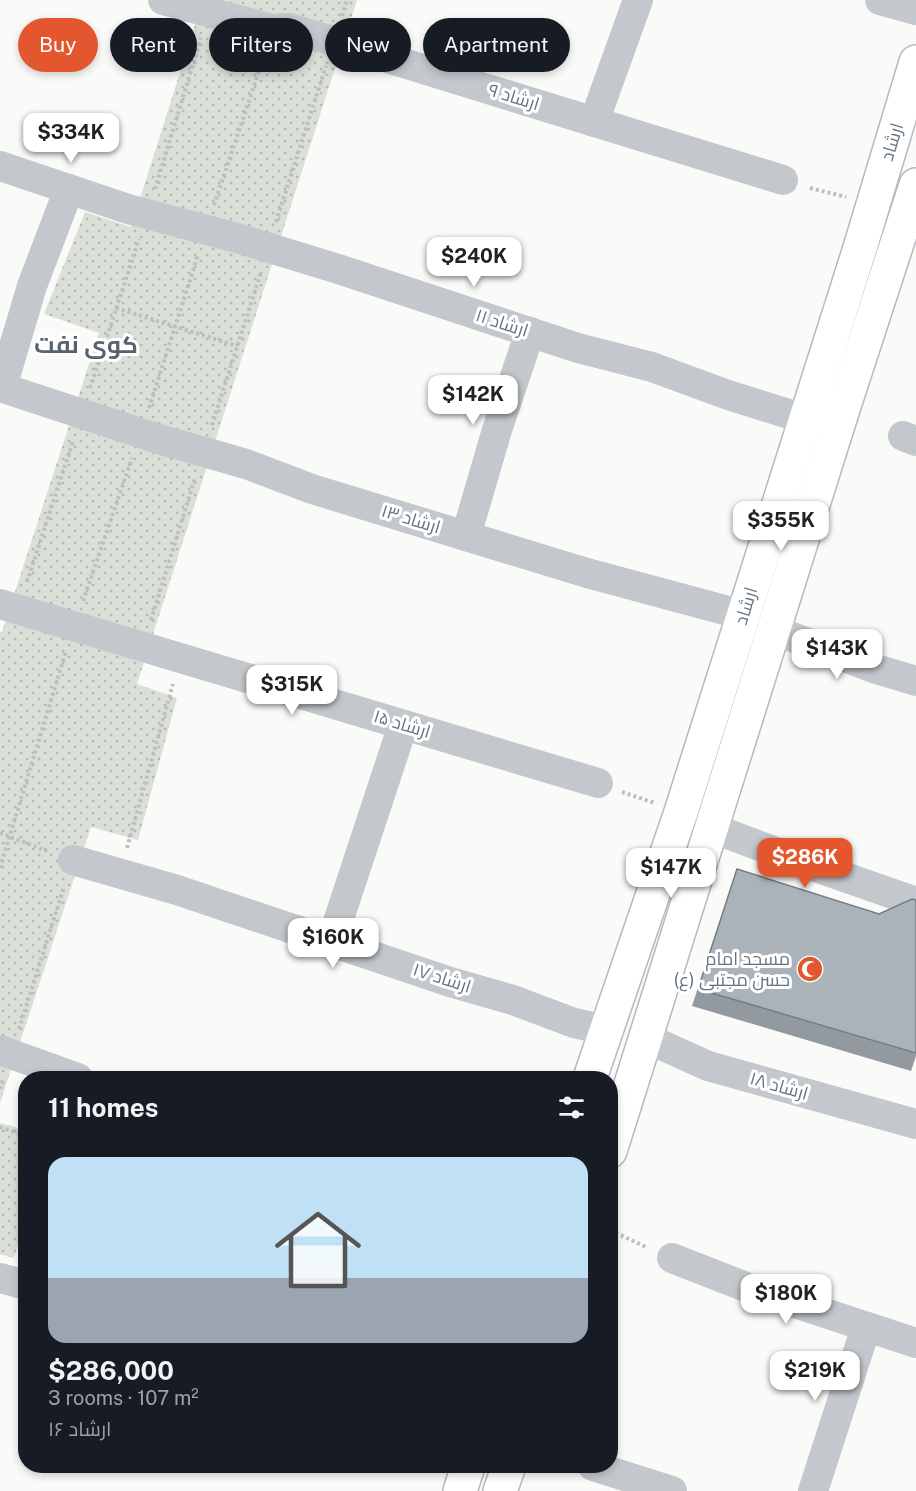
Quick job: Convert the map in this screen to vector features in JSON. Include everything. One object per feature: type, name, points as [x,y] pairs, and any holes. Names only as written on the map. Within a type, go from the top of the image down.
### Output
[{"type":"street","name":"ارشاد ۹","points":[[163,0],[272,29],[290,28],[325,39]]},
{"type":"street","points":[[594,122],[638,0]]},
{"type":"street","points":[[880,0],[916,10]]},
{"type":"street","name":"ارشاد","points":[[592,1071],[681,812],[873,204],[907,125],[916,62]]},
{"type":"street","name":"ارشاد ۹","points":[[411,66],[783,180]]},
{"type":"street","name":"ارشاد ۱۱","points":[[0,166],[138,211],[268,247],[578,348],[652,367],[728,395],[805,419]]},
{"type":"street","name":"ارشاد","points":[[618,1126],[916,185]]},
{"type":"street","points":[[1,387],[32,286],[69,189]]},
{"type":"street","points":[[466,536],[497,430],[530,332]]},
{"type":"street","name":"ارشاد ۱۳","points":[[1,387],[246,464],[312,489],[587,573],[743,615]]},
{"type":"street","points":[[773,522],[805,533]]},
{"type":"street","name":"ارشاد ۱۵","points":[[9,607],[598,783]]},
{"type":"street","points":[[774,630],[876,669],[916,681]]},
{"type":"street","points":[[331,943],[403,724]]},
{"type":"street","points":[[712,828],[916,902]]},
{"type":"street","name":"ارشاد ۱۷","points":[[73,860],[177,890],[450,982],[513,1000],[574,1023],[606,1030]]},
{"type":"street","points":[[645,918],[680,929]]},
{"type":"street","name":"ارشاد ۱۸","points":[[646,1038],[708,1066],[916,1124]]},
{"type":"street","points":[[6,1052],[59,1071]]},
{"type":"street","points":[[672,1258],[746,1287],[916,1343]]},
{"type":"street","points":[[0,1278],[18,1283]]},
{"type":"street","points":[[813,1491],[866,1327]]},
{"type":"street","points":[[460,1491],[466,1473]]},
{"type":"street","points":[[501,1491],[507,1473]]},
{"type":"street","points":[[615,1473],[672,1491]]},
{"type":"path","points":[[341,18],[347,0]]},
{"type":"path","points":[[9,607],[83,412],[116,308],[138,211],[209,14]]},
{"type":"path","points":[[142,646],[325,67]]},
{"type":"path","points":[[783,180],[873,204]]},
{"type":"path","points":[[116,308],[237,346]]},
{"type":"path","points":[[120,874],[181,658]]},
{"type":"path","points":[[598,783],[681,812]]},
{"type":"path","points":[[0,833],[73,860],[6,1052],[0,1089]]},
{"type":"path","points":[[0,1127],[18,1133]]},
{"type":"path","points":[[618,1234],[672,1258]]},
{"type":"shaded area","points":[[203,0],[357,0],[351,18],[325,18],[325,72],[334,72],[137,684],[177,698],[138,840],[91,827],[0,1103],[0,632],[2,632],[99,333],[44,314],[85,212],[131,227],[180,72],[197,72],[197,19]]},
{"type":"shaded area","points":[[0,1123],[18,1128],[18,1244],[14,1258],[0,1254]]},
{"type":"building","name":"مسجد امام حسن مجتبی (ع)","points":[[737,869],[879,914],[912,899],[916,900],[916,1053],[698,989]]},
{"type":"place","name":"مسجد امام حسن مجتبی (ع)","points":[[810,969]]},
{"type":"district","name":"کوی نفت","points":[[86,345]]}]
